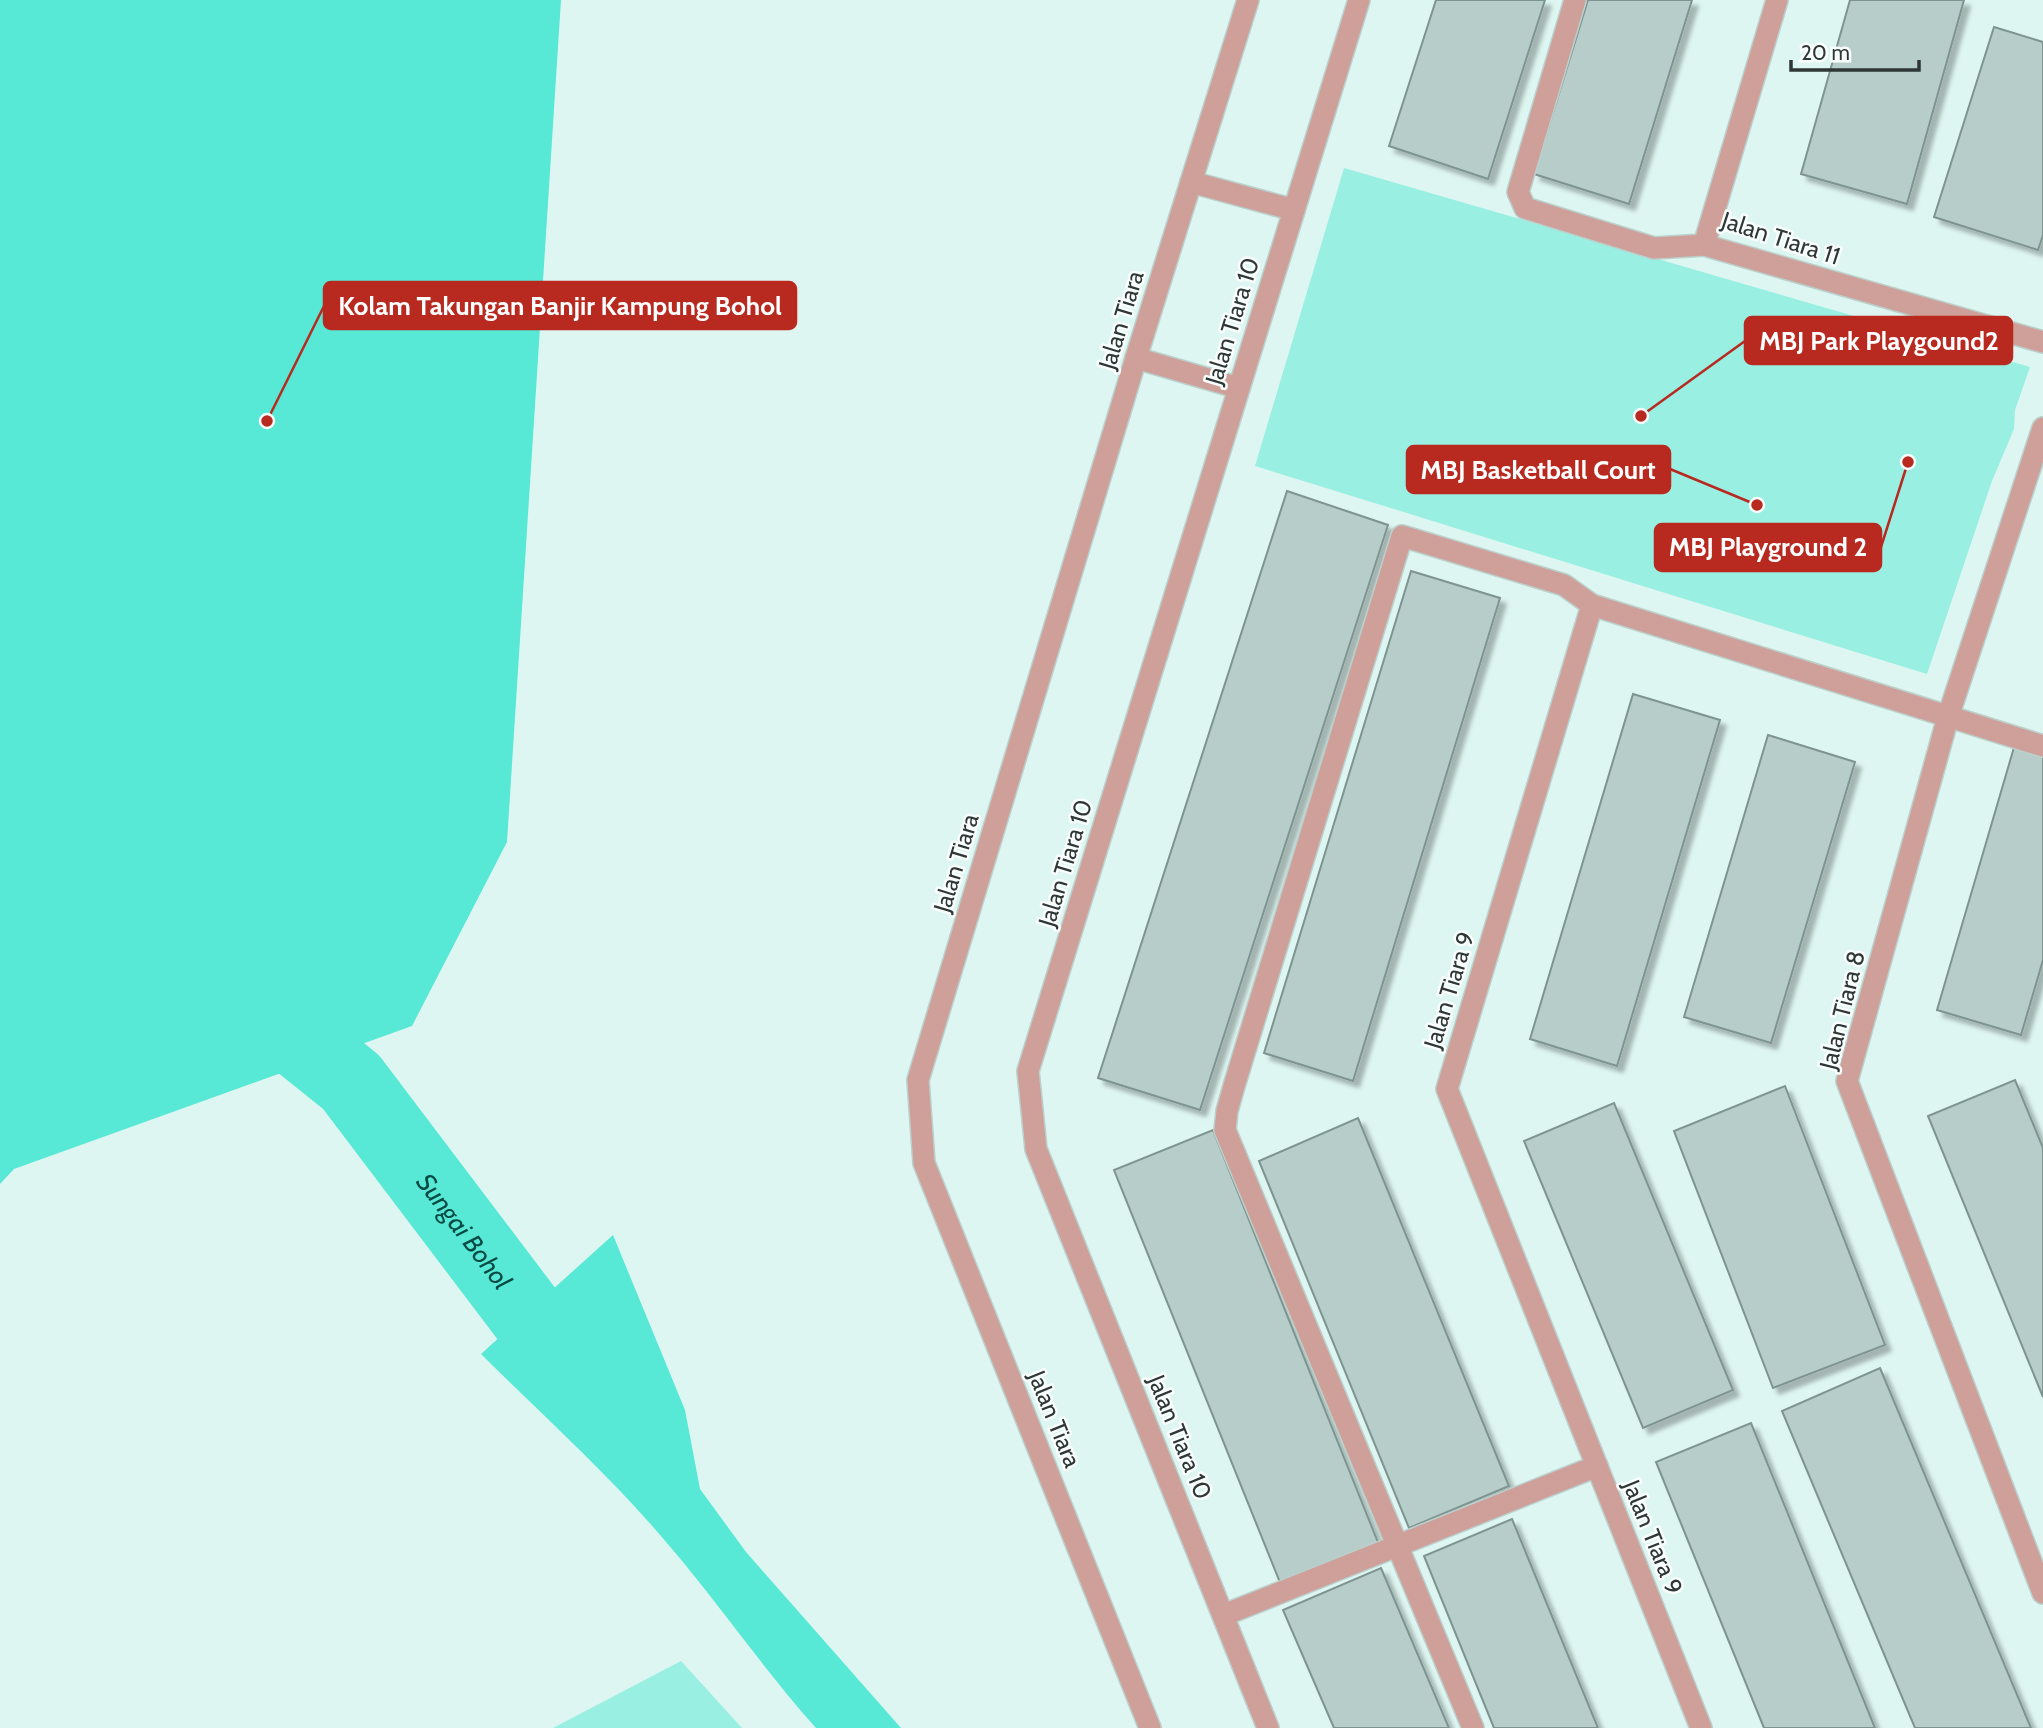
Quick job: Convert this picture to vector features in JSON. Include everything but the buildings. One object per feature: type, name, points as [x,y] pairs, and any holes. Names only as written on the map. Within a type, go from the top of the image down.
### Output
[{"type":"street","name":"Jalan Tiara","points":[[1150,1728],[924,1163],[918,1080],[1136,358],[1248,0]]},
{"type":"street","name":"Jalan Tiara 10","points":[[1268,1728],[1036,1149],[1028,1071],[1359,0]]},
{"type":"street","points":[[1575,0],[1518,192],[1525,208],[1654,248],[1704,245]]},
{"type":"street","name":"Jalan Tiara 11","points":[[1777,0],[1704,245],[2043,342]]},
{"type":"street","points":[[1191,181],[1294,210]]},
{"type":"street","points":[[1136,358],[1238,388]]},
{"type":"street","name":"Jalan Tiara 8","points":[[2043,428],[1948,717],[1847,1081],[2043,1593]]},
{"type":"street","points":[[1473,1728],[1225,1130],[1227,1111],[1402,536],[1564,585],[1592,604],[2043,746]]},
{"type":"street","name":"Jalan Tiara 9","points":[[1592,604],[1447,1089],[1701,1728]]},
{"type":"street","points":[[1224,1615],[1597,1466]]},
{"type":"shaded area","points":[[0,0],[561,0],[507,842],[412,1026],[14,1169],[0,1184]]},
{"type":"shaded area","points":[[1344,168],[2030,367],[2015,410],[2014,429],[1992,481],[1927,674],[1255,466]]},
{"type":"shaded area","points":[[613,1235],[685,1410],[700,1489],[746,1552],[901,1728],[816,1728],[650,1523],[603,1473],[481,1354]]},
{"type":"shaded area","points":[[681,1661],[742,1728],[553,1728]]},
{"type":"waterway","name":"Sungai Bohol","points":[[239,992],[351,1082],[591,1399]]},
{"type":"place","name":"MBJ Park Playgound2","points":[[1641,416]]},
{"type":"place","name":"Kolam Takungan Banjir Kampung Bohol","points":[[267,421]]},
{"type":"place","name":"MBJ Playground 2","points":[[1908,462]]},
{"type":"place","name":"MBJ Basketball Court","points":[[1757,505]]}]
